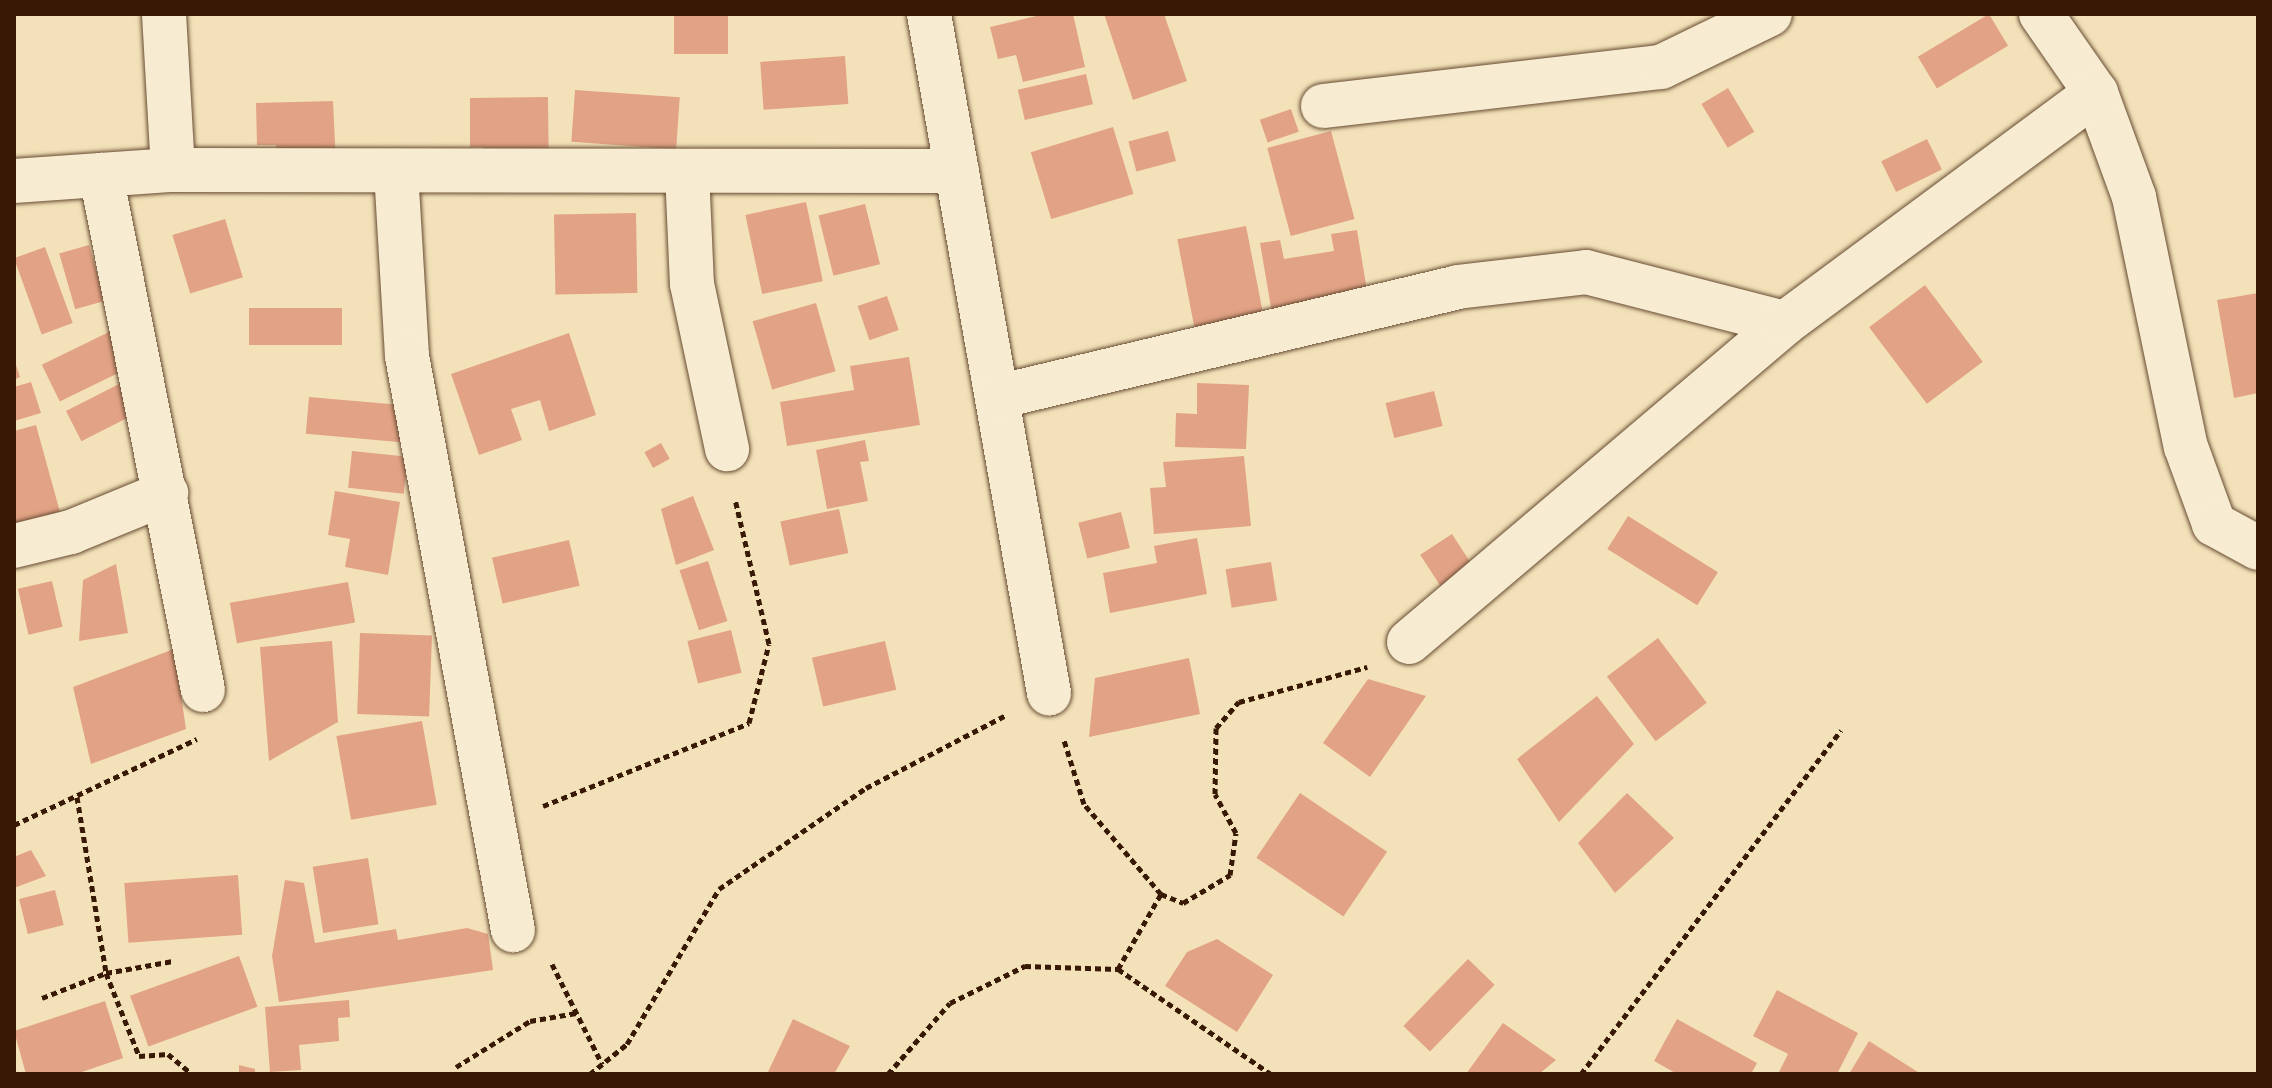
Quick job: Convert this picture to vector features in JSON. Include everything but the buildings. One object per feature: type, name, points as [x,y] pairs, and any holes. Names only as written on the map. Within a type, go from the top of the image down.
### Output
[{"type":"street","points":[[164,14],[173,170]]},
{"type":"street","points":[[929,14],[1049,693]]},
{"type":"street","points":[[1323,106],[1661,67],[1770,14]]},
{"type":"street","points":[[2041,14],[2096,93],[2134,197],[2186,447],[2214,524],[2258,548]]},
{"type":"street","points":[[1409,642],[1785,323],[2096,93]]},
{"type":"street","points":[[14,181],[173,170],[957,171]]},
{"type":"street","points":[[396,171],[407,356],[513,930]]},
{"type":"street","points":[[687,171],[692,284],[727,449]]},
{"type":"street","points":[[101,175],[203,690]]},
{"type":"street","points":[[997,397],[1457,287],[1586,272],[1785,323]]},
{"type":"street","points":[[14,546],[71,532],[166,493]]},
{"type":"path","points":[[494,827],[749,723],[769,644],[750,581],[727,449]]},
{"type":"path","points":[[590,1074],[627,1044],[719,889],[866,788],[1049,693],[1084,804],[1161,894],[1183,903],[1230,875],[1236,833],[1215,794],[1216,728],[1239,702],[1360,671],[1409,642]]},
{"type":"path","points":[[14,825],[197,744],[203,690]]},
{"type":"path","points":[[1581,1074],[1841,730]]},
{"type":"path","points":[[77,797],[106,973],[139,1056],[168,1054],[192,1074]]},
{"type":"path","points":[[1118,969],[1161,894]]},
{"type":"path","points":[[513,930],[544,948],[602,1064]]},
{"type":"path","points":[[42,998],[106,973],[173,961]]},
{"type":"path","points":[[888,1074],[950,1003],[1025,966],[1118,969],[1271,1074]]},
{"type":"path","points":[[456,1067],[530,1021],[576,1013]]}]
